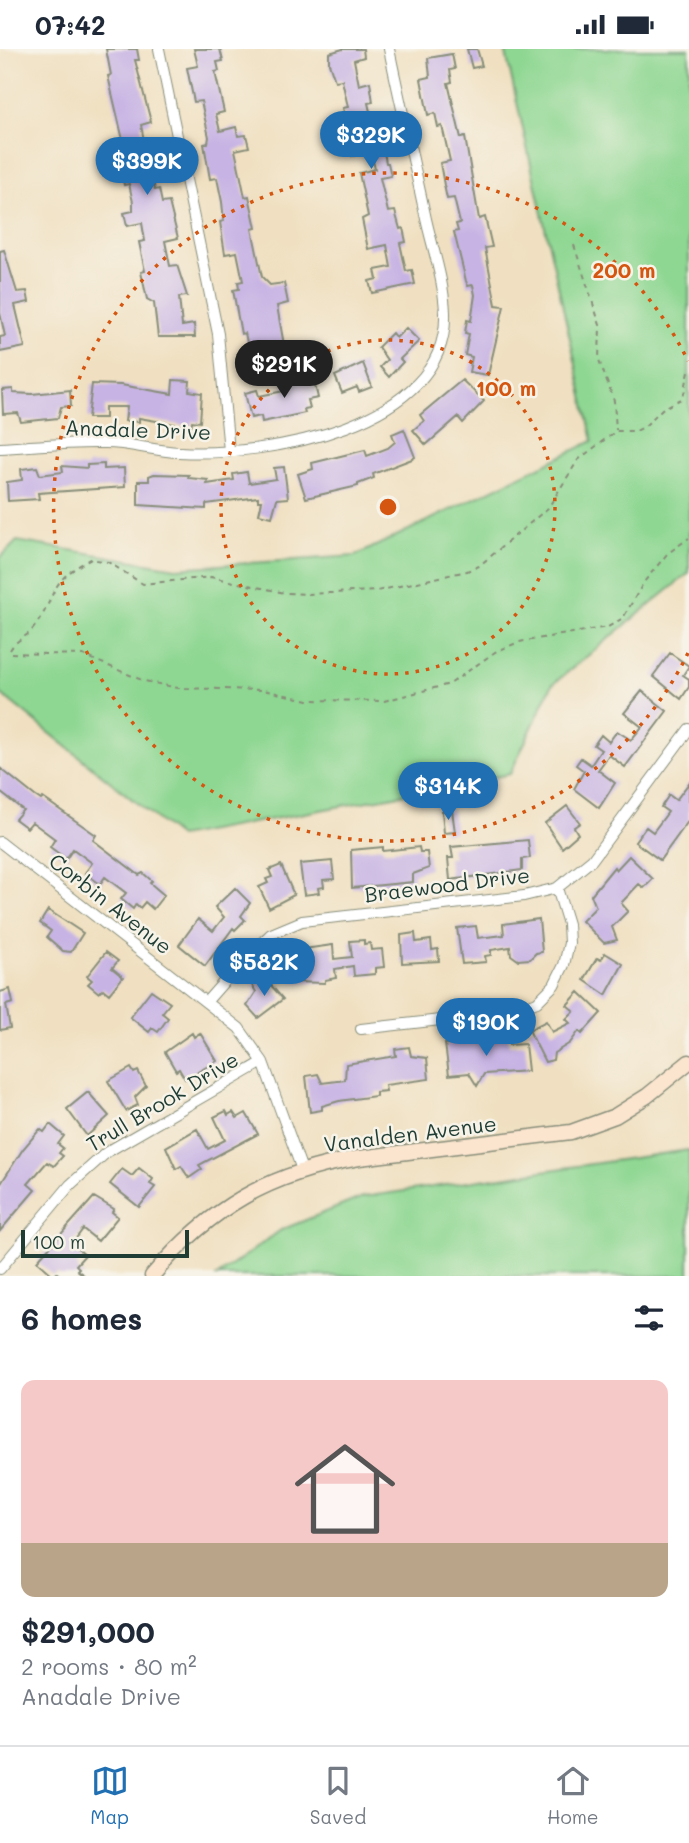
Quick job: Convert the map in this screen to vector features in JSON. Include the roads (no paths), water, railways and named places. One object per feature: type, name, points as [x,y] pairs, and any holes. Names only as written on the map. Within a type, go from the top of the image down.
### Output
[{"type":"main road","name":"Vanalden Avenue","points":[[152,1276],[195,1229],[240,1196],[302,1170],[359,1158],[571,1132],[615,1116],[648,1096],[689,1062]]},
{"type":"street","points":[[159,49],[218,334],[229,451]]},
{"type":"street","name":"Anadale Drive","points":[[0,448],[109,443],[179,452],[229,451],[302,440],[348,426],[390,406],[417,387],[435,362],[442,340],[445,314],[388,49]]},
{"type":"street","name":"Braewood Drive","points":[[207,1001],[271,933],[302,921],[524,896],[557,888],[592,860],[689,729]]},
{"type":"street","name":"Corbin Avenue","points":[[0,842],[239,1028],[263,1062],[302,1170]]},
{"type":"street","points":[[361,1029],[511,1012],[537,1002],[554,985],[564,965],[569,943],[568,924],[557,888]]},
{"type":"street","name":"Trull Brook Drive","points":[[0,1269],[70,1185],[107,1152],[263,1062]]}]
